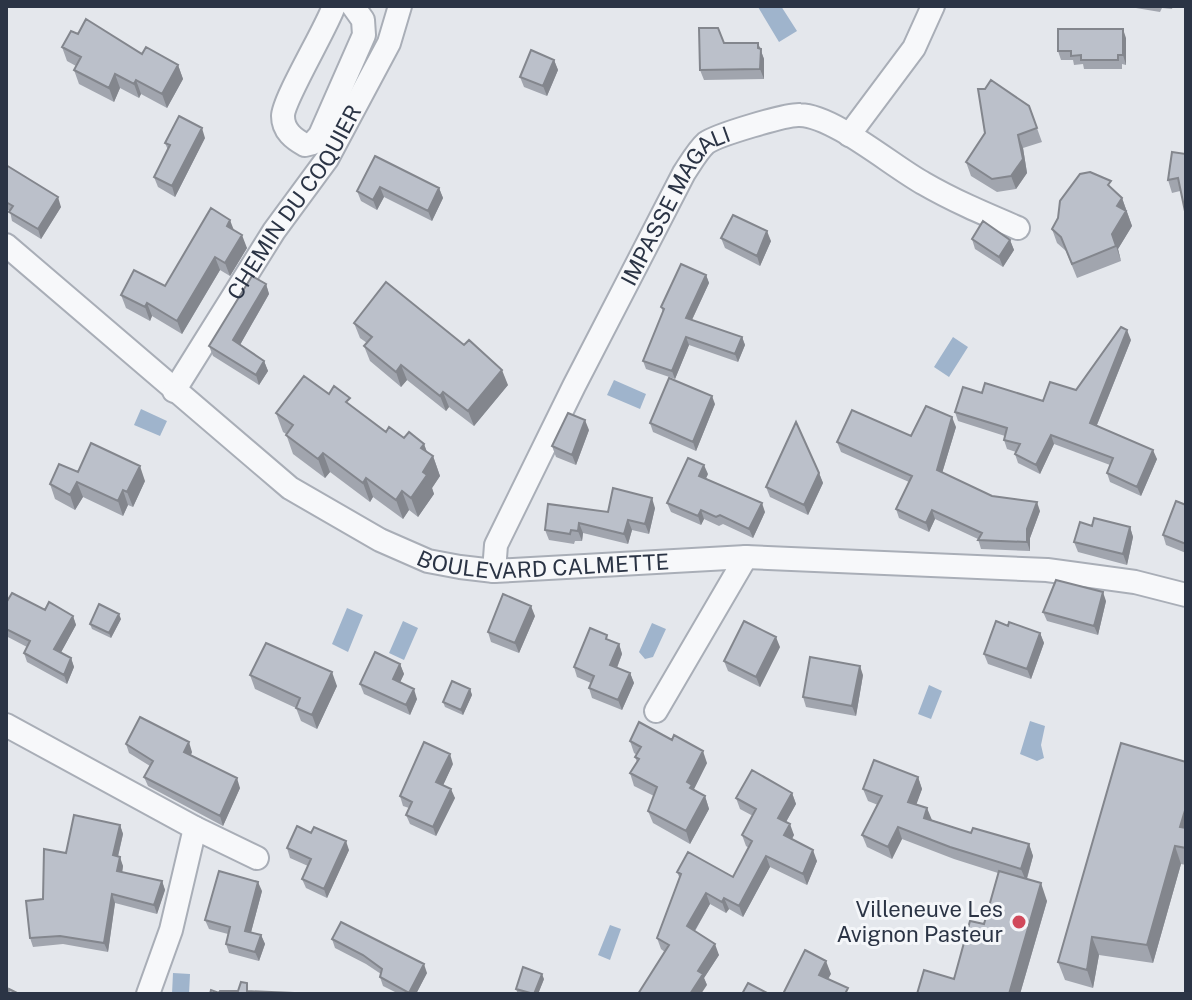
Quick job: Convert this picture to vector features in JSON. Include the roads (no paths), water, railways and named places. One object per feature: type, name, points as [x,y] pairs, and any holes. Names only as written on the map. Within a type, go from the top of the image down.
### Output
[{"type":"street","points":[[334,6],[284,109],[285,129],[305,145],[313,143],[320,135],[364,35],[363,20],[353,6]]},
{"type":"street","name":"CHEMIN DU COQUIER","points":[[174,391],[274,231],[327,159],[389,43],[400,6]]},
{"type":"street","points":[[849,135],[914,48],[933,6]]},
{"type":"street","name":"IMPASSE MAGALI","points":[[494,571],[496,545],[567,400],[684,173],[706,143],[763,123],[801,115],[849,135],[960,204],[1018,228]]},
{"type":"street","name":"BOULEVARD CALMETTE","points":[[6,245],[290,488],[334,516],[428,561],[494,571],[746,557],[1047,570],[1135,582],[1186,595]]},
{"type":"street","points":[[656,711],[746,557]]},
{"type":"street","points":[[6,725],[195,828],[257,858]]},
{"type":"street","points":[[148,994],[171,930],[195,828]]},
{"type":"water","points":[[781,6],[797,31],[779,42],[758,7]]},
{"type":"water","points":[[953,337],[968,347],[949,377],[934,367]]},
{"type":"water","points":[[614,380],[646,394],[640,409],[607,395]]},
{"type":"water","points":[[141,409],[167,421],[160,436],[134,425]]},
{"type":"water","points":[[347,608],[363,615],[348,652],[332,644]]},
{"type":"water","points":[[403,621],[418,628],[404,660],[389,653]]},
{"type":"water","points":[[652,623],[666,629],[653,657],[645,659],[639,652]]},
{"type":"water","points":[[929,685],[942,691],[931,719],[918,714]]},
{"type":"water","points":[[1030,721],[1045,726],[1041,745],[1044,758],[1037,761],[1020,754]]},
{"type":"water","points":[[610,925],[621,929],[610,960],[598,955]]},
{"type":"water","points":[[173,973],[190,974],[189,994],[172,994]]},
{"type":"place","name":"Villeneuve Les Avignon Pasteur","points":[[1019,922]]}]
